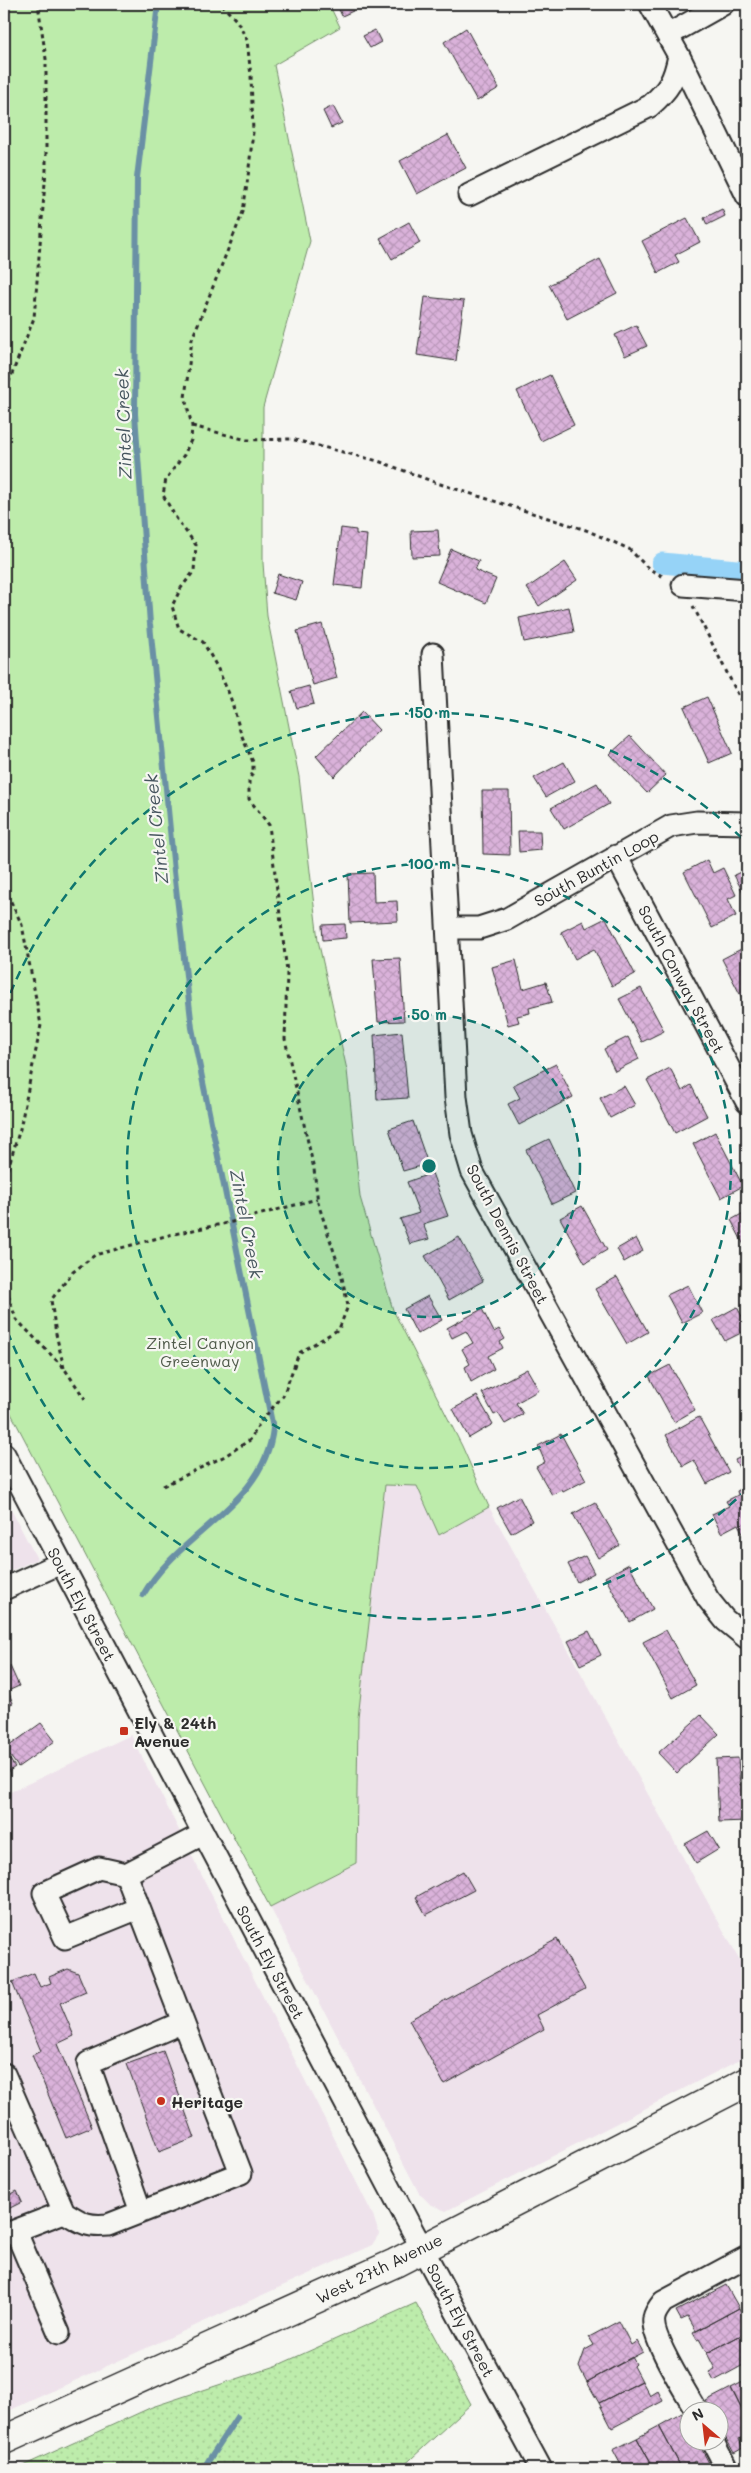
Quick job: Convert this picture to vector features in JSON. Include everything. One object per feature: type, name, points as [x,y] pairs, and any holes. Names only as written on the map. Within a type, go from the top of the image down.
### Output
[{"type":"main road","name":"West 27th Avenue","points":[[4,2440],[395,2263],[747,2082]]},
{"type":"street","points":[[650,4],[679,56],[747,196]]},
{"type":"street","points":[[668,36],[724,4]]},
{"type":"street","points":[[469,195],[650,106],[664,94],[674,78],[679,56]]},
{"type":"street","points":[[683,585],[747,590]]},
{"type":"street","name":"South Dennis Street","points":[[433,654],[456,1097],[461,1134],[472,1171],[708,1599],[725,1620],[747,1638]]},
{"type":"street","name":"South Buntin Loop","points":[[448,928],[479,928],[507,919],[670,826],[698,822],[747,823]]},
{"type":"street","name":"South Conway Street","points":[[616,856],[747,1102]]},
{"type":"street","name":"South Ely Street","points":[[4,1454],[422,2248],[541,2469]]},
{"type":"street","points":[[4,1589],[61,1563]]},
{"type":"street","points":[[139,1908],[64,1938],[44,1893],[99,1868],[126,1874],[204,1834]]},
{"type":"street","points":[[4,2074],[64,2212],[91,2226],[108,2225],[241,2172],[126,1874]]},
{"type":"street","points":[[141,2212],[88,2064],[183,2022]]},
{"type":"street","points":[[59,2333],[10,2233],[64,2212]]},
{"type":"street","points":[[691,2400],[657,2338],[654,2319],[657,2309],[663,2302],[747,2257]]},
{"type":"street","points":[[717,2450],[727,2469]]},
{"type":"path","points":[[4,406],[5,392],[34,318],[46,170],[46,58],[38,4]]},
{"type":"path","points":[[163,1486],[223,1457],[250,1440],[261,1421],[283,1396],[299,1353],[339,1329],[348,1306],[341,1273],[318,1199],[314,1169],[285,1038],[287,972],[269,825],[250,799],[249,781],[253,772],[253,762],[230,696],[203,642],[178,629],[172,606],[181,588],[194,571],[196,545],[176,518],[163,494],[166,479],[184,455],[191,440],[192,426],[185,398],[192,339],[242,212],[253,132],[251,76],[247,40],[237,21],[221,4]]},
{"type":"path","points":[[192,426],[247,440],[291,439],[378,461],[437,483],[586,530],[629,549],[649,570],[683,585],[747,712]]},
{"type":"path","points":[[4,888],[22,925],[42,1025],[20,1129],[4,1181],[5,1286],[16,1319],[64,1368],[85,1399]]},
{"type":"path","points":[[64,1368],[51,1300],[73,1272],[95,1255],[169,1234],[232,1222],[318,1199]]},
{"type":"shaded area","points":[[385,1485],[417,1486],[439,1535],[489,1507],[747,1973],[747,2056],[446,2211],[430,2204],[419,2193],[270,1907],[356,1863],[358,1718]]},
{"type":"shaded area","points":[[4,1496],[37,1559],[4,1574]]},
{"type":"shaded area","points":[[131,1735],[373,2215],[379,2234],[372,2245],[4,2413],[4,1795]]},
{"type":"green space","name":"Zintel Canyon Greenway","points":[[4,4],[329,4],[340,27],[274,65],[310,241],[263,407],[263,563],[267,616],[299,777],[318,940],[347,1070],[360,1197],[393,1310],[462,1446],[489,1507],[439,1535],[417,1486],[385,1485],[358,1718],[356,1863],[270,1907],[4,1400]]},
{"type":"green space","points":[[416,2303],[471,2404],[400,2469],[16,2469],[152,2407],[276,2366]]},
{"type":"building","points":[[349,4],[353,11],[342,16],[337,5]]},
{"type":"building","points":[[466,28],[499,88],[477,101],[444,42]]},
{"type":"building","points":[[375,30],[381,42],[370,48],[363,36]]},
{"type":"building","points":[[333,106],[342,123],[331,128],[323,111]]},
{"type":"building","points":[[448,135],[466,168],[417,194],[400,161]]},
{"type":"building","points":[[722,209],[725,216],[707,225],[704,218]]},
{"type":"building","points":[[687,218],[700,242],[675,255],[679,262],[658,273],[642,241]]},
{"type":"building","points":[[409,222],[420,243],[392,259],[380,238]]},
{"type":"building","points":[[600,259],[617,293],[567,319],[549,285]]},
{"type":"building","points":[[425,297],[464,301],[456,361],[417,355]]},
{"type":"building","points":[[636,325],[647,346],[625,356],[615,335]]},
{"type":"building","points":[[550,375],[574,425],[541,441],[517,391]]},
{"type":"building","points":[[341,528],[356,530],[356,534],[367,535],[362,588],[334,585]]},
{"type":"building","points":[[438,530],[440,556],[412,557],[411,531]]},
{"type":"building","points":[[451,549],[479,561],[475,570],[496,579],[486,603],[437,582]]},
{"type":"building","points":[[565,562],[577,580],[539,606],[527,588]]},
{"type":"building","points":[[278,574],[302,582],[296,600],[272,593]]},
{"type":"building","points":[[569,607],[574,632],[524,642],[519,618]]},
{"type":"building","points":[[322,624],[337,678],[313,685],[297,631]]},
{"type":"building","points":[[309,686],[314,704],[297,708],[291,691]]},
{"type":"building","points":[[707,697],[732,753],[709,763],[684,707]]},
{"type":"building","points":[[362,712],[379,730],[334,777],[316,756]]},
{"type":"building","points":[[630,736],[666,775],[647,793],[610,754]]},
{"type":"building","points":[[564,762],[575,781],[546,797],[534,778]]},
{"type":"building","points":[[597,783],[609,804],[564,829],[551,808]]},
{"type":"building","points":[[482,791],[509,791],[510,855],[483,854]]},
{"type":"building","points":[[518,831],[540,831],[541,850],[519,852]]},
{"type":"building","points":[[707,860],[713,873],[723,868],[736,895],[728,899],[736,916],[712,928],[684,872]]},
{"type":"building","points":[[747,869],[747,900],[734,875]]},
{"type":"building","points":[[373,873],[374,902],[397,901],[398,921],[350,923],[348,874]]},
{"type":"building","points":[[606,918],[635,974],[612,986],[594,949],[575,959],[561,932],[583,921],[586,928]]},
{"type":"building","points":[[345,924],[346,938],[323,940],[322,925]]},
{"type":"building","points":[[743,948],[747,956],[746,1006],[722,959]]},
{"type":"building","points":[[400,958],[404,1021],[378,1022],[373,959]]},
{"type":"building","points":[[516,960],[523,989],[546,982],[552,1002],[529,1008],[530,1013],[517,1016],[519,1022],[508,1025],[492,967]]},
{"type":"building","points":[[641,988],[664,1031],[642,1042],[619,999]]},
{"type":"building","points":[[402,1032],[408,1098],[377,1100],[374,1035]]},
{"type":"building","points":[[628,1037],[639,1059],[615,1071],[604,1049]]},
{"type":"building","points":[[556,1064],[573,1097],[519,1125],[508,1104],[520,1098],[513,1085]]},
{"type":"building","points":[[670,1068],[682,1091],[691,1085],[707,1116],[675,1133],[647,1080]]},
{"type":"building","points":[[624,1086],[635,1105],[610,1118],[600,1098]]},
{"type":"building","points":[[413,1121],[428,1164],[403,1171],[389,1129]]},
{"type":"building","points":[[715,1132],[743,1186],[721,1198],[693,1144]]},
{"type":"building","points":[[549,1139],[575,1193],[552,1204],[526,1150]]},
{"type":"building","points":[[432,1173],[448,1216],[423,1224],[429,1239],[410,1244],[400,1219],[419,1213],[407,1182]]},
{"type":"building","points":[[582,1206],[607,1250],[585,1263],[560,1218]]},
{"type":"building","points":[[747,1211],[747,1251],[731,1220]]},
{"type":"building","points":[[459,1237],[483,1281],[449,1300],[425,1256]]},
{"type":"building","points":[[636,1238],[643,1251],[624,1262],[617,1249]]},
{"type":"building","points":[[617,1277],[648,1332],[627,1344],[595,1289]]},
{"type":"building","points":[[688,1285],[702,1313],[682,1323],[667,1295]]},
{"type":"building","points":[[428,1296],[442,1320],[417,1334],[404,1309]]},
{"type":"building","points":[[737,1307],[747,1326],[747,1330],[725,1341],[713,1320]]},
{"type":"building","points":[[482,1309],[494,1332],[499,1329],[505,1339],[500,1342],[503,1348],[488,1356],[494,1369],[471,1382],[465,1367],[470,1364],[462,1349],[473,1343],[466,1331],[452,1338],[447,1328]]},
{"type":"building","points":[[670,1365],[695,1410],[674,1422],[649,1376]]},
{"type":"building","points":[[527,1369],[539,1390],[516,1403],[523,1414],[505,1424],[498,1413],[494,1415],[482,1393]]},
{"type":"building","points":[[477,1396],[493,1424],[469,1438],[453,1409]]},
{"type":"building","points":[[699,1417],[729,1472],[707,1484],[694,1460],[683,1466],[666,1435]]},
{"type":"building","points":[[561,1434],[586,1480],[563,1492],[562,1490],[552,1495],[536,1467],[545,1462],[538,1446]]},
{"type":"building","points":[[747,1454],[747,1478],[745,1479],[735,1460]]},
{"type":"building","points":[[747,1486],[747,1542],[738,1524],[721,1533],[712,1514],[729,1506],[726,1501],[738,1495],[737,1491]]},
{"type":"building","points":[[519,1496],[532,1521],[511,1533],[497,1508]]},
{"type":"building","points":[[595,1502],[620,1545],[598,1558],[573,1514]]},
{"type":"building","points":[[585,1556],[594,1573],[577,1582],[568,1564]]},
{"type":"building","points":[[629,1564],[653,1609],[630,1622],[605,1577]]},
{"type":"building","points":[[666,1630],[696,1685],[673,1698],[643,1642]]},
{"type":"building","points":[[589,1631],[601,1655],[580,1665],[568,1641]]},
{"type":"building","points":[[10,1666],[19,1686],[8,1691],[13,1703],[4,1707],[4,1669]]},
{"type":"building","points":[[701,1715],[719,1734],[677,1773],[658,1753]]},
{"type":"building","points":[[41,1723],[55,1741],[18,1767],[5,1749]]},
{"type":"building","points":[[8,1757],[15,1767],[8,1772],[4,1766],[4,1761]]},
{"type":"building","points":[[738,1758],[740,1785],[747,1784],[747,1821],[719,1822],[716,1759]]},
{"type":"building","points":[[708,1831],[719,1849],[696,1863],[685,1844]]},
{"type":"building","points":[[463,1871],[474,1890],[426,1915],[416,1897]]},
{"type":"building","points":[[557,1939],[585,1989],[537,2015],[544,2029],[444,2084],[409,2020]]},
{"type":"building","points":[[68,1969],[78,1973],[86,1992],[60,2003],[74,2036],[57,2044],[92,2127],[66,2138],[32,2055],[41,2051],[12,1982],[34,1973],[40,1987],[51,1983],[49,1977]]},
{"type":"building","name":"Heritage","points":[[163,2051],[195,2138],[159,2152],[127,2064]]},
{"type":"building","points":[[17,2191],[22,2202],[4,2211],[4,2198]]},
{"type":"building","points":[[726,2285],[739,2308],[696,2331],[688,2317],[681,2320],[676,2311]]},
{"type":"building","points":[[739,2308],[747,2325],[747,2332],[707,2353],[693,2333]]},
{"type":"building","points":[[619,2321],[631,2345],[637,2341],[643,2352],[587,2382],[579,2367],[585,2350],[594,2345],[589,2337]]},
{"type":"building","points":[[747,2332],[747,2363],[714,2381],[709,2372],[715,2369],[707,2353]]},
{"type":"building","points":[[632,2357],[636,2364],[634,2366],[642,2381],[599,2403],[587,2382]]},
{"type":"building","points":[[747,2380],[747,2420],[731,2388]]},
{"type":"building","points":[[642,2381],[650,2396],[658,2391],[663,2401],[612,2428],[599,2403]]},
{"type":"building","points":[[731,2388],[747,2420],[747,2435],[739,2439],[743,2448],[734,2453],[728,2442],[728,2400],[708,2400]]},
{"type":"building","points":[[678,2415],[678,2450],[702,2450],[709,2463],[700,2468],[696,2461],[682,2469],[659,2426]]},
{"type":"building","points":[[659,2426],[682,2469],[654,2469],[637,2438]]},
{"type":"building","points":[[637,2438],[654,2469],[623,2469],[613,2450]]},
{"type":"waterway","name":"Zintel Creek","points":[[143,1595],[158,1573],[238,1498],[254,1478],[267,1455],[273,1428],[192,1028],[174,871],[150,624],[135,414],[137,178],[158,4]]},
{"type":"waterway","points":[[662,563],[747,571]]},
{"type":"waterway","name":"Zintel Creek","points":[[203,2469],[237,2417]]},
{"type":"place","name":"Ely & 24th Avenue","points":[[124,1731]]},
{"type":"place","name":"Heritage","points":[[161,2101]]}]
